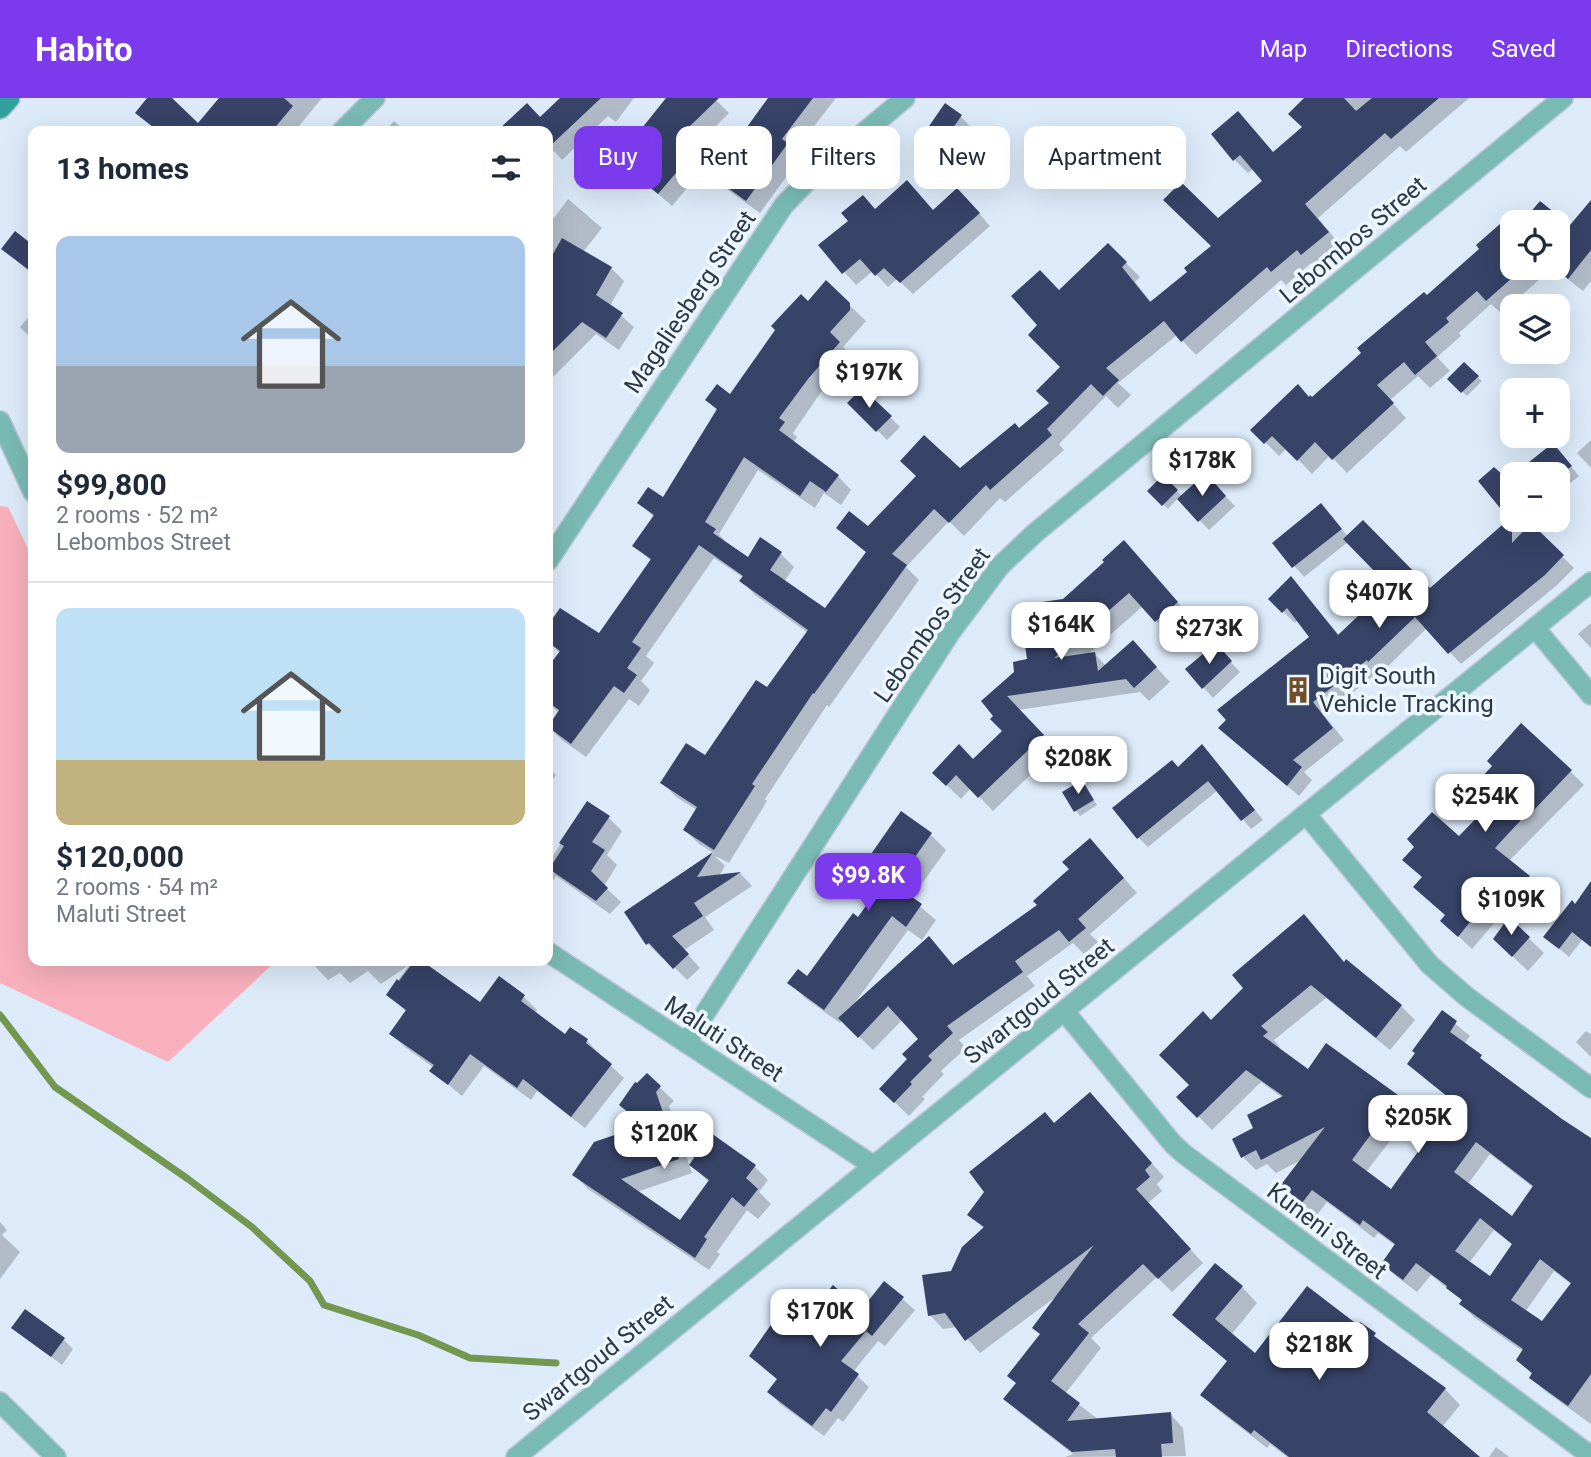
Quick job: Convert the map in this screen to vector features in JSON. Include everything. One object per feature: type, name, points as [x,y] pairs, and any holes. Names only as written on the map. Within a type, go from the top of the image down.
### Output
[{"type":"main road","points":[[0,107],[9,98]]},
{"type":"street","points":[[347,126],[375,98]]},
{"type":"street","name":"Magaliesberg Street","points":[[553,553],[784,205],[811,177],[905,98]]},
{"type":"street","name":"Lebombos Street","points":[[687,1043],[950,633],[1000,566],[1035,533],[1563,98]]},
{"type":"street","points":[[0,421],[27,457]]},
{"type":"street","name":"Swartgoud Street","points":[[516,1457],[1591,582]]},
{"type":"street","points":[[1535,628],[1591,695]]},
{"type":"street","points":[[1306,814],[1430,965],[1467,997],[1591,1088]]},
{"type":"street","name":"Maluti Street","points":[[553,955],[874,1166]]},
{"type":"street","name":"Kuneni Street","points":[[1065,1012],[1184,1154],[1591,1456]]},
{"type":"street","points":[[0,1402],[56,1457]]},
{"type":"shaded area","points":[[0,506],[8,507],[28,549],[28,966],[271,966],[168,1062],[0,983]]},
{"type":"building","points":[[147,98],[172,98],[198,123],[219,98],[284,98],[293,106],[276,126],[152,126],[135,113]]},
{"type":"building","points":[[560,98],[601,98],[553,143],[553,126],[502,126],[527,103],[540,117]]},
{"type":"building","points":[[666,98],[719,98],[690,126],[676,126],[676,173],[658,194],[652,189],[662,189],[662,126],[644,126]]},
{"type":"building","points":[[768,98],[813,98],[792,126],[786,126],[786,134],[782,139],[786,146],[772,165],[772,126],[748,126]]},
{"type":"building","points":[[1304,98],[1344,98],[1356,111],[1372,98],[1439,98],[1391,139],[1385,133],[1305,204],[1329,232],[1301,255],[1297,250],[1271,272],[1267,267],[1181,342],[1164,321],[1106,368],[1119,380],[1103,396],[1091,384],[1047,429],[1052,435],[990,490],[986,485],[949,523],[934,509],[892,554],[907,565],[813,693],[752,784],[755,786],[714,850],[683,830],[697,807],[660,783],[686,743],[705,755],[756,680],[767,687],[808,630],[739,581],[743,576],[699,545],[632,642],[641,648],[627,668],[637,675],[624,693],[614,686],[571,744],[553,731],[553,719],[559,710],[553,706],[553,660],[560,651],[553,646],[553,618],[560,608],[599,633],[651,559],[632,546],[654,515],[637,503],[648,487],[663,497],[717,409],[705,400],[717,384],[730,394],[775,330],[771,326],[801,294],[808,301],[826,280],[850,303],[850,310],[830,332],[840,342],[779,418],[785,422],[779,430],[839,475],[826,492],[810,481],[800,496],[744,457],[705,522],[716,529],[713,533],[748,557],[760,537],[782,552],[770,570],[825,608],[866,552],[836,528],[849,511],[868,526],[916,476],[900,461],[924,435],[960,468],[1015,423],[1019,428],[1049,403],[1036,391],[1060,367],[1028,335],[1037,325],[1011,296],[1040,270],[1059,290],[1108,243],[1127,262],[1122,267],[1150,302],[1187,272],[1184,268],[1211,246],[1163,200],[1174,189],[1186,189],[1186,187],[1218,218],[1262,181],[1240,155],[1233,161],[1211,134],[1238,111],[1273,152],[1302,127],[1288,114]]},
{"type":"building","points":[[945,103],[962,115],[954,126],[929,126]]},
{"type":"building","points":[[907,180],[933,210],[958,189],[980,213],[900,283],[884,268],[875,276],[860,259],[842,274],[818,245],[848,221],[841,213],[863,195],[875,209]]},
{"type":"building","points":[[729,189],[755,189],[746,201]]},
{"type":"building","points":[[1591,200],[1591,250],[1570,276],[1570,225]]},
{"type":"building","points":[[1540,201],[1551,210],[1532,210]]},
{"type":"building","points":[[1500,224],[1500,280],[1510,280],[1486,301],[1477,291],[1446,318],[1449,322],[1425,342],[1437,356],[1415,375],[1404,362],[1377,385],[1394,403],[1332,460],[1315,442],[1297,461],[1272,436],[1264,444],[1250,430],[1298,384],[1312,397],[1361,353],[1357,348],[1424,292],[1427,295],[1479,249],[1476,245]]},
{"type":"building","points":[[15,231],[28,241],[28,269],[1,249]]},
{"type":"building","points":[[562,238],[612,267],[596,295],[623,313],[606,338],[582,322],[553,351],[553,254]]},
{"type":"building","points":[[1464,362],[1479,376],[1461,393],[1447,379]]},
{"type":"building","points":[[862,388],[892,416],[876,432],[847,403]]},
{"type":"building","points":[[1547,448],[1557,448],[1569,462],[1529,462]]},
{"type":"building","points":[[1494,467],[1500,472],[1500,508],[1478,481]]},
{"type":"building","points":[[1206,473],[1226,496],[1198,522],[1177,499]]},
{"type":"building","points":[[1163,475],[1178,490],[1162,506],[1147,491]]},
{"type":"building","points":[[1321,503],[1342,529],[1292,568],[1272,543]]},
{"type":"building","points":[[1363,520],[1430,588],[1500,527],[1500,532],[1512,532],[1512,543],[1522,532],[1540,532],[1564,555],[1545,575],[1448,654],[1415,617],[1368,662],[1367,660],[1313,702],[1333,728],[1293,760],[1302,767],[1287,786],[1218,728],[1226,720],[1217,710],[1309,637],[1287,608],[1282,613],[1268,599],[1291,576],[1338,635],[1378,597],[1367,586],[1378,575],[1343,539]]},
{"type":"building","points":[[1124,540],[1178,602],[1155,622],[1129,593],[1054,658],[1095,652],[1098,671],[1133,640],[1157,667],[1134,688],[1126,679],[1007,696],[1044,735],[978,798],[956,775],[946,786],[932,773],[959,744],[973,759],[1002,731],[990,719],[993,716],[981,701],[1014,672],[1013,662],[1027,659],[1022,624],[1031,623],[1028,604],[1063,599]]},
{"type":"building","points":[[1192,607],[1213,633],[1198,645],[1177,619]]},
{"type":"building","points":[[1216,643],[1232,661],[1202,689],[1185,669]]},
{"type":"building","points":[[1521,723],[1572,770],[1495,848],[1530,876],[1501,913],[1486,902],[1458,937],[1440,921],[1445,915],[1413,887],[1422,877],[1402,860],[1414,847],[1407,839],[1432,812],[1459,836],[1488,806],[1470,790],[1492,766],[1487,761]]},
{"type":"building","points":[[1202,744],[1255,810],[1241,821],[1208,781],[1137,839],[1112,808],[1172,760],[1178,767]]},
{"type":"building","points":[[1082,780],[1094,800],[1074,812],[1062,792]]},
{"type":"building","points":[[587,801],[610,816],[592,842],[605,850],[591,871],[608,888],[596,901],[553,872],[553,863],[564,846],[559,843]]},
{"type":"building","points":[[901,811],[932,833],[895,885],[922,904],[906,927],[892,916],[824,1010],[787,983],[798,969],[807,976],[853,913],[858,917],[883,882],[862,867]]},
{"type":"building","points":[[1090,838],[1124,878],[1078,919],[1086,928],[1069,942],[1059,930],[1015,961],[1023,972],[947,1026],[953,1033],[928,1056],[932,1060],[894,1103],[879,1089],[907,1059],[902,1054],[918,1039],[888,1006],[858,1038],[838,1018],[929,936],[953,965],[1037,905],[1033,901],[1069,869],[1062,862]]},
{"type":"building","points":[[713,852],[697,877],[741,872],[694,903],[703,916],[672,936],[689,954],[673,969],[649,943],[646,945],[624,912]]},
{"type":"building","points":[[1591,881],[1591,947],[1572,932],[1559,949],[1543,937],[1572,900],[1575,904]]},
{"type":"building","points":[[1304,914],[1344,962],[1346,959],[1402,1005],[1376,1038],[1311,985],[1261,1026],[1268,1032],[1263,1036],[1308,1069],[1326,1043],[1409,1103],[1394,1122],[1385,1115],[1352,1160],[1391,1189],[1438,1124],[1441,1126],[1458,1105],[1407,1064],[1415,1053],[1412,1051],[1442,1010],[1457,1021],[1450,1032],[1482,1055],[1480,1058],[1591,1138],[1591,1374],[1568,1406],[1529,1378],[1532,1373],[1516,1360],[1523,1349],[1459,1304],[1462,1300],[1446,1288],[1447,1286],[1416,1263],[1403,1280],[1381,1264],[1395,1244],[1363,1220],[1360,1225],[1312,1190],[1302,1203],[1280,1186],[1325,1127],[1261,1160],[1256,1150],[1241,1158],[1232,1139],[1253,1128],[1247,1115],[1283,1096],[1246,1070],[1197,1118],[1176,1097],[1189,1085],[1159,1055],[1203,1011],[1211,1020],[1243,988],[1232,975]],"holes":[[[1476,1142],[1533,1186],[1512,1216],[1454,1172]],[[1480,1218],[1512,1244],[1490,1276],[1455,1251]],[[1540,1259],[1571,1283],[1542,1321],[1511,1300]]]},
{"type":"building","points":[[1509,917],[1530,937],[1512,957],[1493,939]]},
{"type":"building","points":[[410,966],[429,966],[480,1002],[499,976],[525,995],[521,1001],[565,1034],[570,1027],[588,1039],[586,1043],[612,1064],[571,1117],[523,1079],[517,1088],[470,1054],[448,1085],[429,1071],[434,1065],[389,1034],[406,1010],[386,995],[397,979],[399,981]]},
{"type":"building","points":[[647,1073],[661,1086],[656,1092],[679,1159],[621,1179],[680,1220],[709,1180],[689,1165],[711,1133],[756,1165],[746,1178],[758,1189],[744,1207],[732,1197],[704,1237],[707,1239],[695,1258],[572,1175],[594,1142],[644,1125],[619,1105],[635,1082]]},
{"type":"building","points":[[1090,1092],[1152,1163],[1145,1170],[1150,1177],[1136,1189],[1191,1249],[1158,1279],[1143,1264],[1078,1324],[1089,1333],[1051,1381],[1080,1403],[1067,1421],[1171,1412],[1173,1443],[1161,1444],[1162,1457],[1116,1457],[1115,1449],[1072,1452],[1003,1399],[1016,1383],[1007,1376],[1040,1334],[1032,1328],[1094,1245],[965,1341],[945,1313],[928,1316],[922,1275],[951,1271],[962,1247],[984,1227],[967,1215],[984,1192],[969,1172],[1045,1112],[1054,1123]]},
{"type":"building","points":[[1215,1263],[1243,1286],[1215,1319],[1255,1353],[1307,1286],[1358,1325],[1360,1322],[1376,1333],[1374,1336],[1446,1388],[1427,1412],[1480,1457],[1289,1457],[1254,1430],[1251,1434],[1200,1395],[1227,1361],[1172,1315]]},
{"type":"building","points":[[884,1281],[904,1297],[872,1336],[866,1331],[841,1361],[859,1374],[831,1412],[826,1408],[812,1426],[767,1392],[777,1379],[749,1356],[778,1315],[792,1324],[815,1299],[819,1302],[833,1285],[852,1302],[856,1298],[865,1305]]},
{"type":"building","points":[[25,1309],[65,1338],[51,1357],[11,1328]]},
{"type":"waterway","points":[[0,1015],[55,1087],[252,1227],[310,1281],[324,1305],[418,1335],[470,1358],[556,1363]]},
{"type":"place","name":"Digit South Vehicle Tracking","points":[[1298,690]]}]
